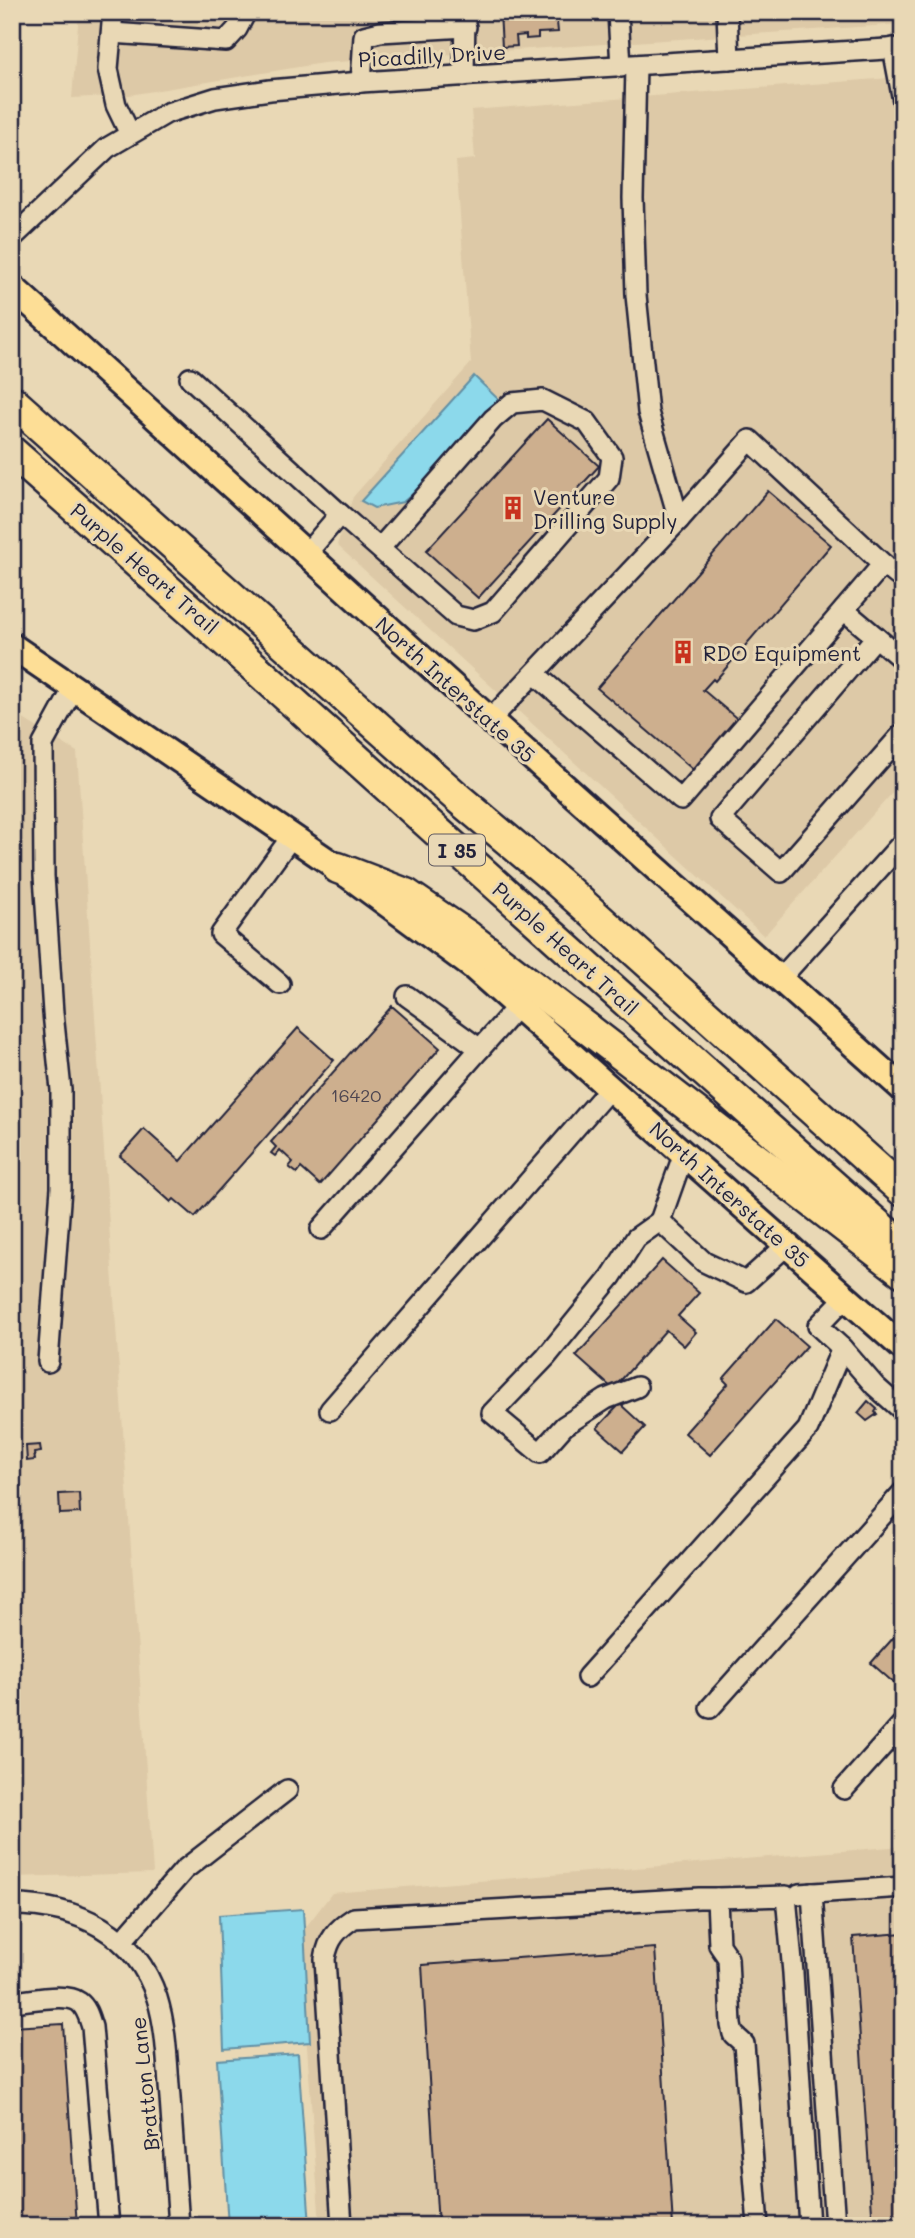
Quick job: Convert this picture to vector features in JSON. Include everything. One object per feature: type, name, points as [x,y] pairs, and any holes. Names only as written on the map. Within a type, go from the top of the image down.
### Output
[{"type":"highway","name":"Purple Heart Trail","points":[[12,401],[459,799],[558,882],[903,1191]]},
{"type":"highway","name":"Purple Heart Trail","points":[[12,452],[240,651],[511,899],[903,1247]]},
{"type":"highway","points":[[338,868],[406,894],[469,937],[903,1272]]},
{"type":"main road","name":"North Interstate 35","points":[[12,287],[903,1089]]},
{"type":"main road","name":"North Interstate 35","points":[[12,646],[338,868],[473,968],[903,1348]]},
{"type":"street","points":[[113,12],[108,69],[116,105],[130,134]]},
{"type":"street","points":[[111,33],[226,41],[237,29],[246,12]]},
{"type":"street","points":[[618,12],[629,66],[638,308],[648,412],[679,520]]},
{"type":"street","points":[[727,12],[729,59]]},
{"type":"street","points":[[361,82],[364,36],[465,20],[464,76]]},
{"type":"street","points":[[898,48],[903,101]]},
{"type":"street","name":"Picadilly Drive","points":[[12,238],[107,148],[167,113],[215,97],[361,82],[898,48]]},
{"type":"street","points":[[190,378],[340,514],[456,616],[473,620],[493,612],[609,478],[612,457],[587,422],[543,400],[512,403],[492,419],[380,548]]},
{"type":"street","points":[[490,720],[679,520],[750,440],[903,580]]},
{"type":"street","points":[[306,554],[340,514]]},
{"type":"street","points":[[535,674],[681,800],[883,564]]},
{"type":"street","points":[[844,610],[903,660]]},
{"type":"street","points":[[876,637],[720,819],[781,872],[903,733]]},
{"type":"street","points":[[48,1362],[61,1188],[61,1090],[44,876],[43,744],[73,689]]},
{"type":"street","points":[[280,984],[221,934],[292,836]]},
{"type":"street","points":[[780,979],[903,842]]},
{"type":"street","points":[[407,996],[480,1049]]},
{"type":"street","points":[[321,1229],[517,1007]]},
{"type":"street","points":[[330,1410],[610,1088]]},
{"type":"street","points":[[637,1387],[606,1399],[564,1426],[540,1454],[492,1413],[546,1357],[611,1277],[636,1238],[660,1221],[684,1153]]},
{"type":"street","points":[[660,1221],[704,1262],[746,1282],[787,1245]]},
{"type":"street","points":[[846,1297],[818,1326],[842,1348],[875,1386],[903,1411]]},
{"type":"street","points":[[587,1677],[808,1429],[842,1348]]},
{"type":"street","points":[[710,1708],[903,1492]]},
{"type":"street","points":[[844,1789],[903,1723]]},
{"type":"street","points":[[122,1941],[184,1870],[287,1790]]},
{"type":"street","points":[[342,2226],[326,1959],[327,1946],[342,1925],[354,1919],[786,1896],[903,1887]]},
{"type":"street","points":[[812,1893],[835,2226]]},
{"type":"street","points":[[786,1896],[809,2226]]},
{"type":"street","points":[[717,1898],[719,1945],[728,1958],[731,2025],[733,2034],[744,2044],[758,2226]]},
{"type":"street","name":"Bratton Lane","points":[[12,1905],[64,1909],[96,1923],[122,1941],[144,1968],[159,2009],[166,2041],[179,2226]]},
{"type":"street","points":[[12,2002],[62,1997],[78,2001],[87,2012],[92,2027],[109,2226]]},
{"type":"shaded area","points":[[79,12],[903,12],[903,24],[323,63],[129,95],[72,98]]},
{"type":"shaded area","points":[[903,77],[903,781],[764,936],[337,545],[353,497],[471,363],[456,161],[475,159],[471,110]]},
{"type":"shaded area","points":[[12,712],[77,752],[153,1873],[12,1877]]},
{"type":"shaded area","points":[[903,1846],[903,2226],[320,2226],[299,1936],[332,1893]]},
{"type":"water","points":[[474,376],[499,400],[403,502],[374,508],[361,501]]},
{"type":"water","points":[[303,1909],[310,2042],[224,2049],[219,1915]]},
{"type":"water","points":[[298,2054],[310,2226],[228,2226],[217,2060]]},
{"type":"building","points":[[500,12],[556,12],[558,32],[538,33],[538,38],[516,36],[517,46],[502,47]]},
{"type":"building","name":"Venture Drilling Supply","points":[[547,419],[599,466],[478,598],[426,551]]},
{"type":"building","name":"RDO Equipment","points":[[768,491],[831,545],[715,681],[713,679],[703,690],[741,722],[697,773],[597,688]]},
{"type":"building","points":[[392,1006],[440,1048],[320,1185],[301,1168],[297,1173],[289,1167],[293,1162],[280,1150],[275,1156],[271,1153],[276,1147],[271,1142]]},
{"type":"building","points":[[298,1028],[334,1060],[195,1217],[174,1199],[171,1202],[120,1156],[144,1129],[180,1161]]},
{"type":"building","points":[[662,1260],[699,1293],[678,1316],[696,1332],[684,1346],[666,1330],[613,1389],[576,1356]]},
{"type":"building","points":[[776,1319],[807,1346],[710,1455],[685,1433],[728,1384],[723,1379]]},
{"type":"building","points":[[868,1401],[877,1409],[877,1414],[867,1421],[858,1413]]},
{"type":"building","points":[[620,1404],[645,1427],[623,1451],[597,1428]]},
{"type":"building","points":[[40,1445],[41,1452],[34,1453],[35,1460],[27,1461],[26,1446]]},
{"type":"building","points":[[79,1493],[80,1513],[60,1514],[59,1494]]},
{"type":"building","points":[[903,1627],[903,1691],[871,1663]]},
{"type":"building","points":[[903,1933],[903,2226],[873,2226],[853,1937]]},
{"type":"building","points":[[655,1948],[673,2226],[438,2226],[422,1965]]},
{"type":"building","points":[[63,2024],[77,2226],[12,2226],[12,2027]]},
{"type":"place","name":"Venture Drilling Supply","points":[[513,508]]},
{"type":"place","name":"RDO Equipment","points":[[683,652]]}]
